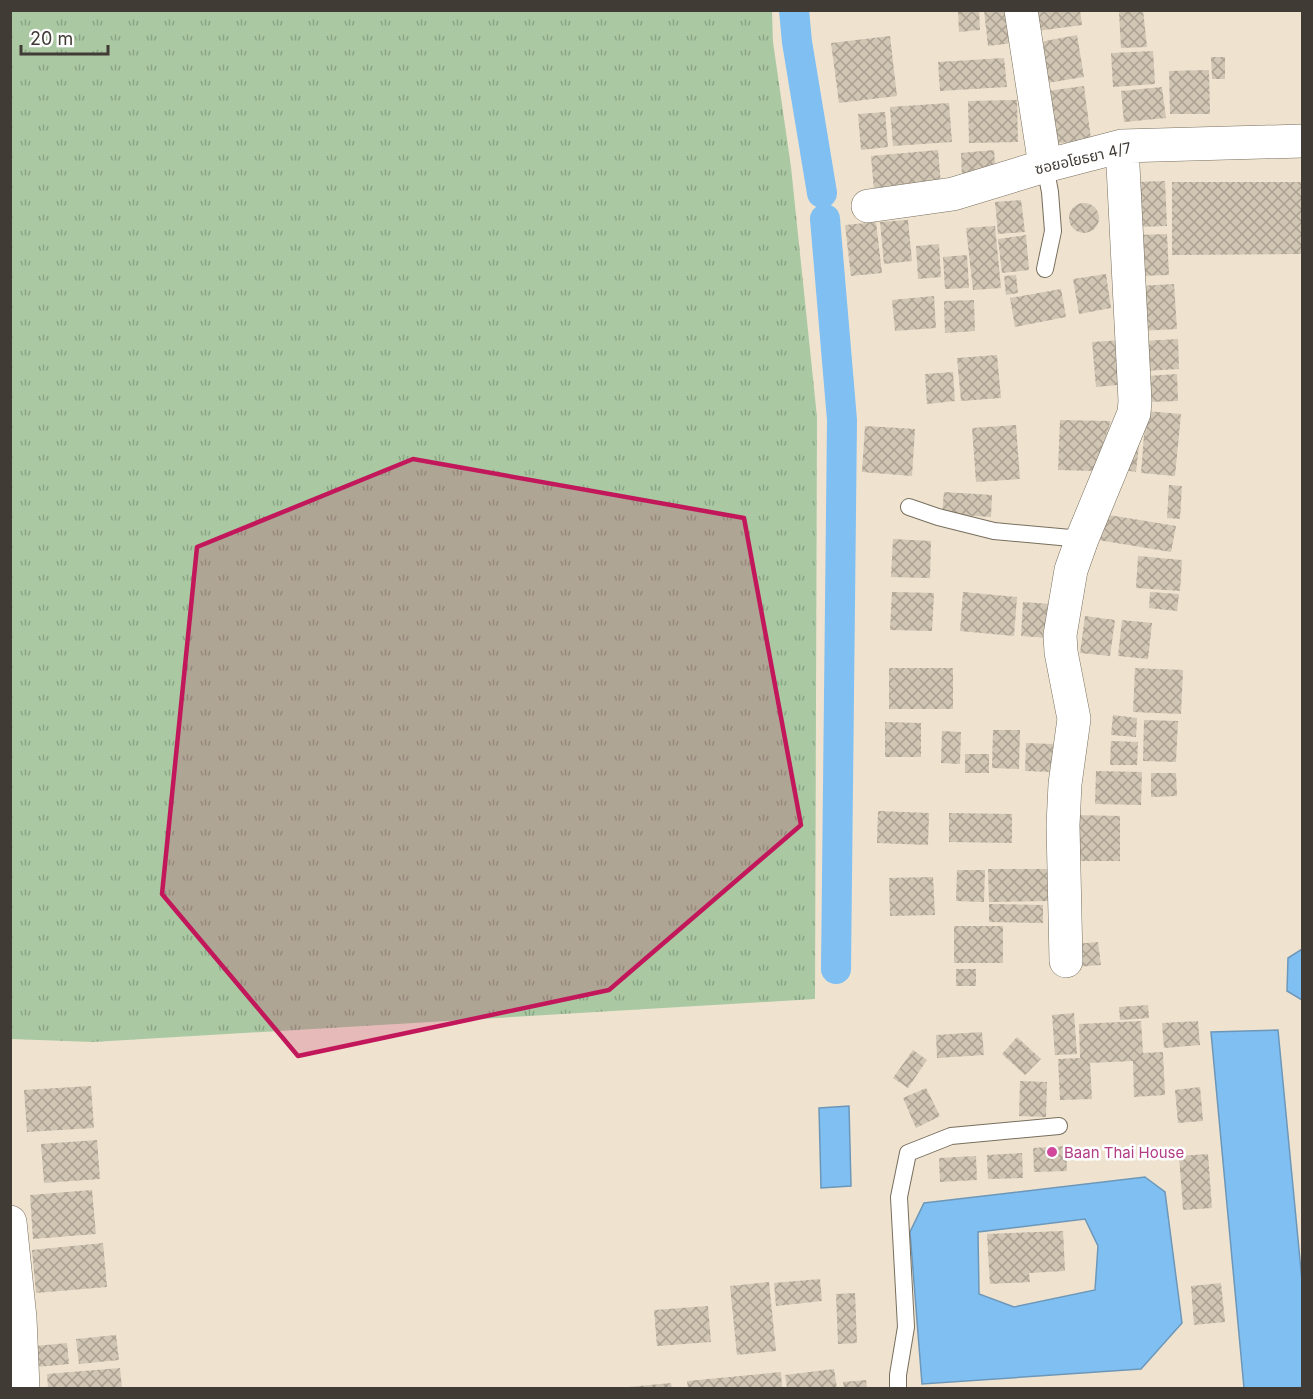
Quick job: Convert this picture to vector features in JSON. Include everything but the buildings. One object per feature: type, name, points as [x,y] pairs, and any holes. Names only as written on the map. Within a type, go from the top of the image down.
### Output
[{"type":"street","points":[[1021,10],[1045,166]]},
{"type":"street","name":"ซอยอโยธยา 4/7","points":[[868,206],[953,194],[1122,146],[1302,141]]},
{"type":"street","points":[[1066,961],[1063,825],[1065,784],[1074,719],[1060,635],[1071,570],[1134,413],[1135,401],[1122,146]]},
{"type":"street","points":[[10,1222],[15,1318],[23,1389]]},
{"type":"lane","points":[[1045,166],[1053,231],[1045,269]]},
{"type":"lane","points":[[909,507],[939,518],[994,531],[1082,539]]},
{"type":"lane","points":[[898,1389],[906,1327],[899,1197],[908,1153],[951,1136],[1059,1126]]},
{"type":"highlighted area","points":[[413,459],[744,518],[801,825],[609,990],[298,1056],[162,894],[197,547]]},
{"type":"green space","points":[[11,10],[772,11],[773,42],[791,167],[817,417],[815,999],[93,1042],[11,1039]]},
{"type":"water","points":[[1302,949],[1302,1000],[1287,991],[1288,958]]},
{"type":"water","points":[[1278,1030],[1302,1281],[1302,1388],[1244,1388],[1211,1032]]},
{"type":"water","points":[[849,1106],[851,1186],[821,1188],[819,1108]]},
{"type":"water","points":[[1145,1177],[1165,1192],[1182,1323],[1141,1369],[922,1384],[910,1232],[924,1203]],"holes":[[[1085,1219],[1098,1246],[1095,1290],[1014,1307],[979,1294],[978,1232]]]},
{"type":"waterway","points":[[794,10],[797,42],[822,193]]},
{"type":"waterway","points":[[825,219],[842,420],[836,969]]},
{"type":"place","name":"Baan Thai House","points":[[1052,1152]]}]
